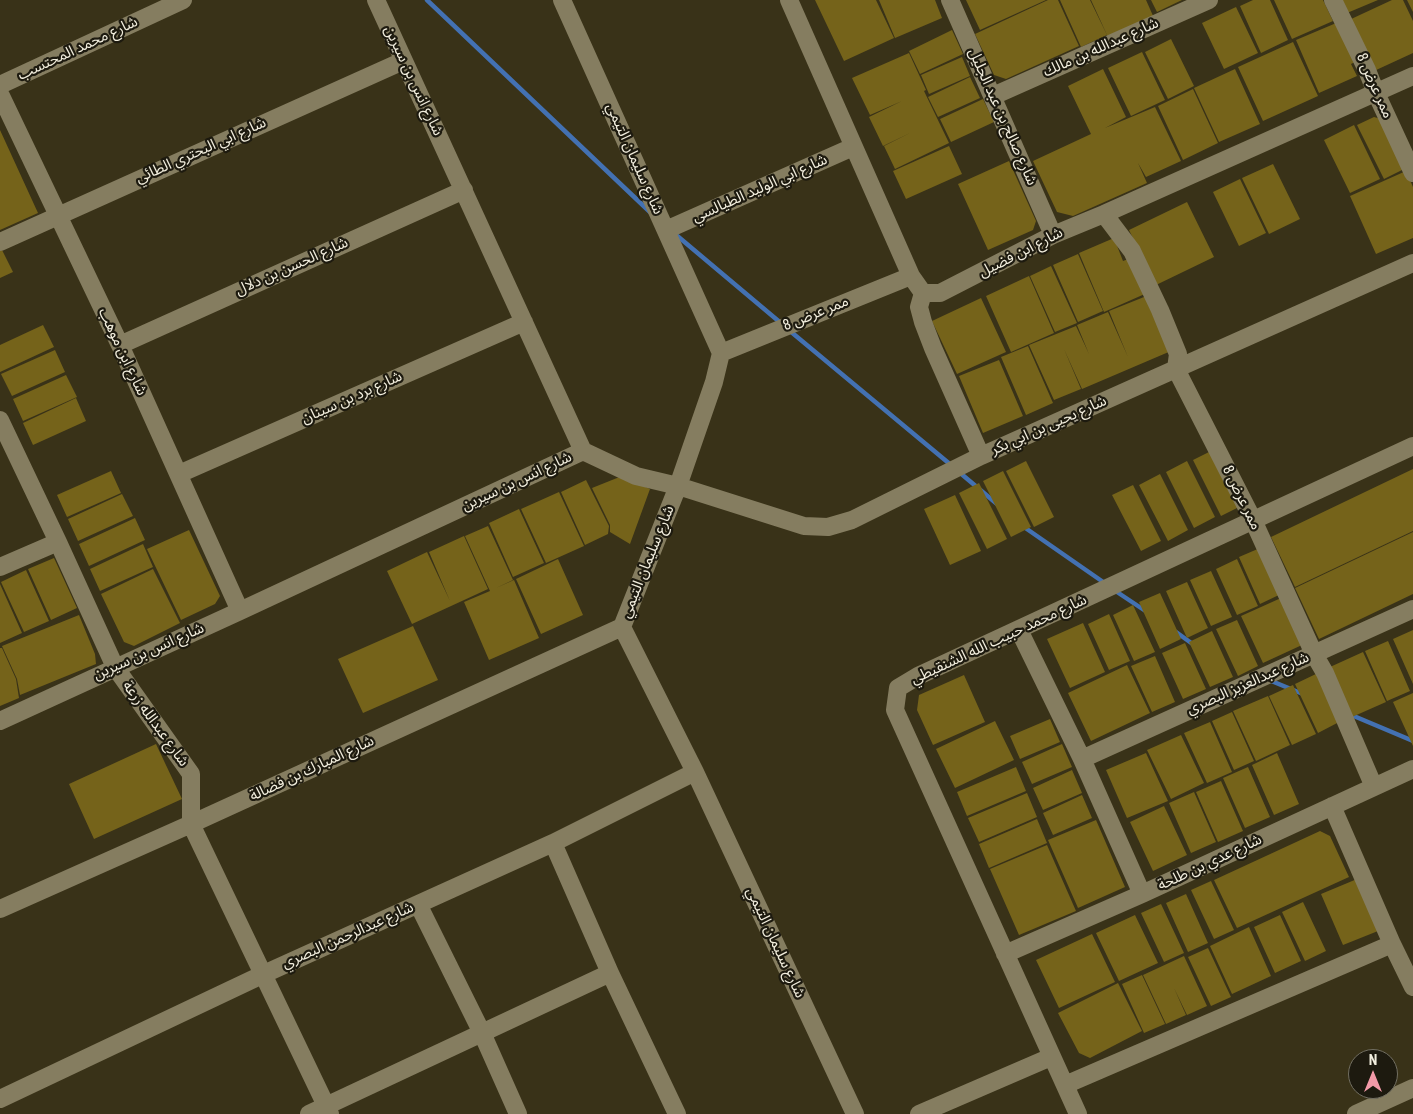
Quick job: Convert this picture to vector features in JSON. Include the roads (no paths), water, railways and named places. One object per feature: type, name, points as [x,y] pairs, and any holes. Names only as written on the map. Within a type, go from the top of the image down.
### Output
[{"type":"street","name":"شارع محمد المحتسب","points":[[0,86],[183,0]]},
{"type":"street","name":"شارع انس بن سيرين","points":[[0,721],[114,667],[240,612],[583,451],[376,0]]},
{"type":"street","name":"شارع سليمان التيمي","points":[[562,0],[721,353],[714,382],[678,486],[622,627],[695,772],[854,1114]]},
{"type":"street","points":[[788,0],[911,276],[923,293],[919,307],[923,322],[980,456]]},
{"type":"street","name":"شارع صالح بن عبد الجليل","points":[[950,0],[1053,235]]},
{"type":"street","name":"شارع عبدالله بن مالك","points":[[993,96],[1209,0]]},
{"type":"street","name":"ممر عرض 8","points":[[1333,0],[1413,173]]},
{"type":"street","name":"شارع ابي البحتري الطائي","points":[[0,242],[403,60]]},
{"type":"street","name":"شارع ابن فضيل","points":[[923,293],[940,293],[1053,235],[1413,76]]},
{"type":"street","name":"شارع ابن موهب","points":[[0,94],[120,345],[240,612]]},
{"type":"street","name":"شارع ابي الوليد الطيالسي","points":[[666,230],[853,147]]},
{"type":"street","name":"شارع الحسن بن دلال","points":[[120,345],[464,190]]},
{"type":"street","name":"ممر عرض 8","points":[[1104,214],[1132,251],[1178,354],[1176,369],[1253,520],[1324,673],[1374,787]]},
{"type":"street","name":"شارع يحيى بن ابي بكر","points":[[583,451],[636,476],[678,486],[804,526],[828,527],[852,520],[980,456],[1413,263]]},
{"type":"street","name":"ممر عرض 8","points":[[721,353],[911,276]]},
{"type":"street","name":"شارع برد بن سينان","points":[[179,474],[524,322]]},
{"type":"street","name":"شارع عبدالله زرعة","points":[[0,420],[58,542],[114,667],[191,774],[191,824],[328,1110]]},
{"type":"street","name":"شارع محمد حبيب الله الشنقيطي","points":[[1078,1114],[895,710],[898,688],[918,676],[1413,446]]},
{"type":"street","points":[[0,567],[58,542]]},
{"type":"street","name":"شارع عبدالعزيز البصري","points":[[1082,759],[1413,609]]},
{"type":"street","name":"شارع المبارك بن فضالة","points":[[0,908],[191,824],[622,627]]},
{"type":"street","points":[[1019,630],[1082,759],[1142,894]]},
{"type":"street","name":"شارع عدي بن طلحة","points":[[1005,954],[1142,894],[1413,769]]},
{"type":"street","name":"شارع عبدالرحمن البصري","points":[[0,1099],[264,974],[552,843],[695,772]]},
{"type":"street","points":[[1332,806],[1392,944],[1413,987]]},
{"type":"street","points":[[552,843],[610,973],[677,1114]]},
{"type":"street","points":[[418,904],[482,1033],[518,1114]]},
{"type":"street","points":[[1064,1086],[1392,944]]},
{"type":"street","points":[[309,1114],[328,1110],[482,1033],[610,973]]},
{"type":"street","points":[[919,1114],[1051,1057]]},
{"type":"street","points":[[1356,1114],[1413,1088]]},
{"type":"waterway","points":[[427,0],[651,213]]},
{"type":"waterway","points":[[675,234],[782,324]]},
{"type":"waterway","points":[[790,331],[951,465]]},
{"type":"waterway","points":[[959,472],[997,504]]},
{"type":"waterway","points":[[1024,527],[1106,584]]},
{"type":"waterway","points":[[1114,590],[1147,612]]},
{"type":"waterway","points":[[1176,632],[1194,645]]},
{"type":"waterway","points":[[1269,680],[1303,694]]},
{"type":"waterway","points":[[1349,714],[1413,741]]}]
